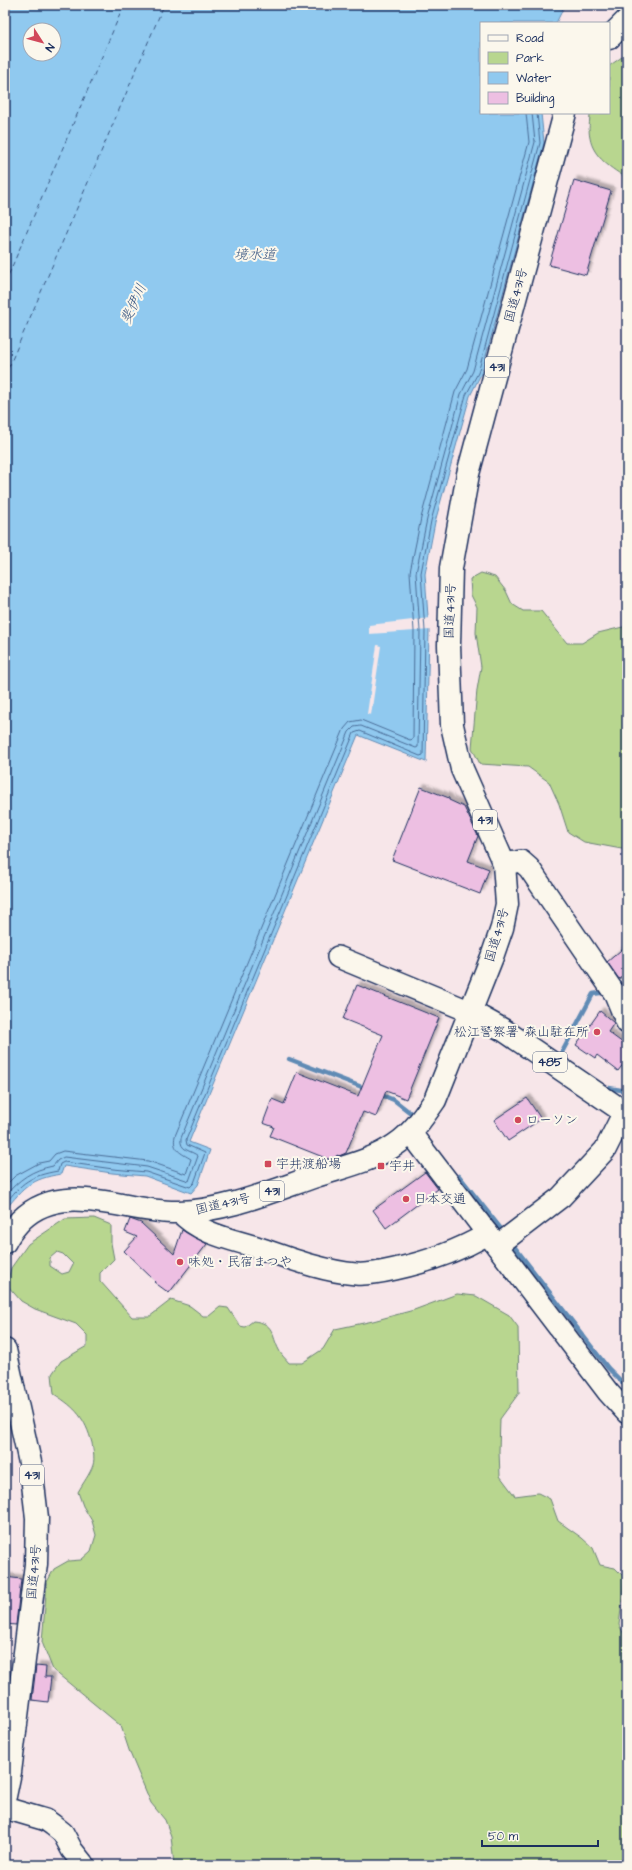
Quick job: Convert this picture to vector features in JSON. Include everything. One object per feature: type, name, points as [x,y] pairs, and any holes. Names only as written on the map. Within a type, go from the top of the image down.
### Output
[{"type":"highway","points":[[610,37],[627,20]]},
{"type":"highway","name":"国道431号","points":[[5,1242],[9,1233],[25,1217],[42,1206],[60,1201],[80,1200],[161,1212],[180,1212],[210,1209],[254,1197],[374,1156],[396,1145],[424,1117],[435,1100],[471,1012],[502,928],[507,904],[504,864],[462,769],[452,725],[449,645],[451,568],[468,474],[565,114]]},
{"type":"highway","name":"485","points":[[471,1012],[506,1032],[626,1111]]},
{"type":"highway","name":"国道431号","points":[[5,1350],[31,1468],[37,1518],[36,1564],[10,1772],[5,1796]]},
{"type":"street","points":[[504,864],[521,861],[529,868],[615,994],[627,1023]]},
{"type":"street","points":[[338,957],[471,1012]]},
{"type":"street","points":[[180,1212],[189,1222],[231,1240],[319,1267],[356,1274],[381,1272],[422,1263],[464,1248],[500,1239],[561,1197],[605,1150],[626,1111]]},
{"type":"street","points":[[410,1132],[500,1239],[608,1392],[627,1413]]},
{"type":"street","points":[[5,1808],[46,1820],[53,1825],[63,1833],[72,1850],[84,1865]]},
{"type":"green space","points":[[627,55],[627,178],[615,171],[599,157],[592,145],[589,135],[590,114],[610,114],[610,65]]},
{"type":"green space","points":[[481,573],[495,577],[506,591],[512,604],[523,611],[541,611],[567,643],[582,643],[598,633],[627,626],[627,850],[584,842],[568,832],[559,804],[549,782],[528,767],[480,764],[472,748],[477,690],[481,667],[476,633],[477,607],[471,595],[470,579]]},
{"type":"green space","points":[[94,1218],[111,1225],[111,1243],[114,1259],[100,1273],[100,1281],[132,1317],[149,1317],[171,1300],[190,1306],[203,1316],[209,1316],[220,1307],[228,1308],[240,1326],[245,1327],[253,1321],[260,1322],[269,1327],[276,1345],[289,1363],[302,1363],[323,1349],[335,1329],[414,1310],[457,1294],[476,1296],[509,1315],[518,1327],[519,1393],[500,1419],[500,1476],[515,1496],[538,1493],[550,1499],[558,1521],[593,1548],[600,1565],[615,1568],[625,1578],[619,1625],[627,1640],[627,1865],[174,1865],[171,1836],[165,1820],[151,1803],[130,1753],[121,1726],[53,1670],[42,1642],[47,1582],[54,1569],[68,1561],[81,1560],[91,1551],[96,1535],[92,1521],[83,1506],[78,1492],[94,1462],[92,1443],[79,1414],[54,1394],[52,1374],[61,1361],[87,1346],[87,1335],[76,1324],[35,1309],[21,1301],[7,1285],[11,1268],[28,1244],[65,1219]],"holes":[[[57,1252],[63,1254],[73,1264],[69,1272],[62,1274],[50,1266],[50,1258]]]},
{"type":"water","name":"境水道","points":[[5,5],[565,5],[556,22],[480,22],[480,114],[541,114],[544,143],[481,374],[470,396],[435,522],[425,574],[429,631],[426,762],[358,735],[189,1142],[210,1150],[198,1185],[191,1193],[145,1176],[64,1166],[61,1174],[42,1178],[23,1190],[5,1210]]},
{"type":"pier","points":[[430,618],[431,630],[369,634],[369,625]]},
{"type":"pier","points":[[377,645],[381,646],[371,715],[367,714]]},
{"type":"building","points":[[574,180],[611,191],[586,275],[549,265]]},
{"type":"building","points":[[421,787],[449,798],[449,800],[464,807],[478,836],[468,861],[489,869],[480,894],[392,860]]},
{"type":"building","points":[[627,945],[627,973],[619,979],[607,962]]},
{"type":"building","points":[[357,985],[439,1018],[406,1099],[386,1091],[376,1117],[363,1112],[346,1153],[328,1159],[270,1136],[274,1127],[263,1123],[272,1099],[284,1104],[297,1072],[358,1096],[383,1035],[343,1019]]},
{"type":"building","points":[[600,1011],[614,1023],[608,1032],[627,1046],[627,1059],[618,1071],[597,1055],[595,1058],[576,1045]]},
{"type":"building","name":"ローソン","points":[[527,1098],[541,1119],[508,1141],[494,1120]]},
{"type":"building","name":"日本交通","points":[[425,1172],[438,1189],[386,1228],[373,1210]]},
{"type":"building","points":[[130,1219],[141,1223],[174,1254],[182,1230],[207,1244],[169,1293],[154,1282],[155,1281],[124,1251],[137,1237],[125,1232]]},
{"type":"building","points":[[5,1577],[21,1579],[16,1625],[5,1624]]},
{"type":"building","points":[[36,1666],[46,1667],[45,1677],[51,1677],[48,1702],[32,1700]]},
{"type":"waterway","points":[[618,989],[627,984]]},
{"type":"waterway","points":[[560,1056],[593,994],[607,992]]},
{"type":"waterway","points":[[289,1059],[367,1089]]},
{"type":"waterway","points":[[609,1088],[627,1091]]},
{"type":"waterway","points":[[379,1094],[394,1100],[412,1114]]},
{"type":"waterway","points":[[459,1176],[505,1234]]},
{"type":"waterway","points":[[510,1241],[608,1368],[627,1387]]},
{"type":"ferry route","points":[[5,283],[124,5]]},
{"type":"ferry route","points":[[5,376],[164,5]]},
{"type":"place","name":"松江警察署 森山駐在所","points":[[597,1032]]},
{"type":"place","name":"ローソン","points":[[518,1120]]},
{"type":"place","name":"宇井渡船場","points":[[268,1164]]},
{"type":"place","name":"宇井","points":[[381,1166]]},
{"type":"place","name":"日本交通","points":[[406,1199]]},
{"type":"place","name":"味処・民宿まつや","points":[[180,1262]]},
{"type":"water label","name":"斐伊川","points":[[134,304]]}]
